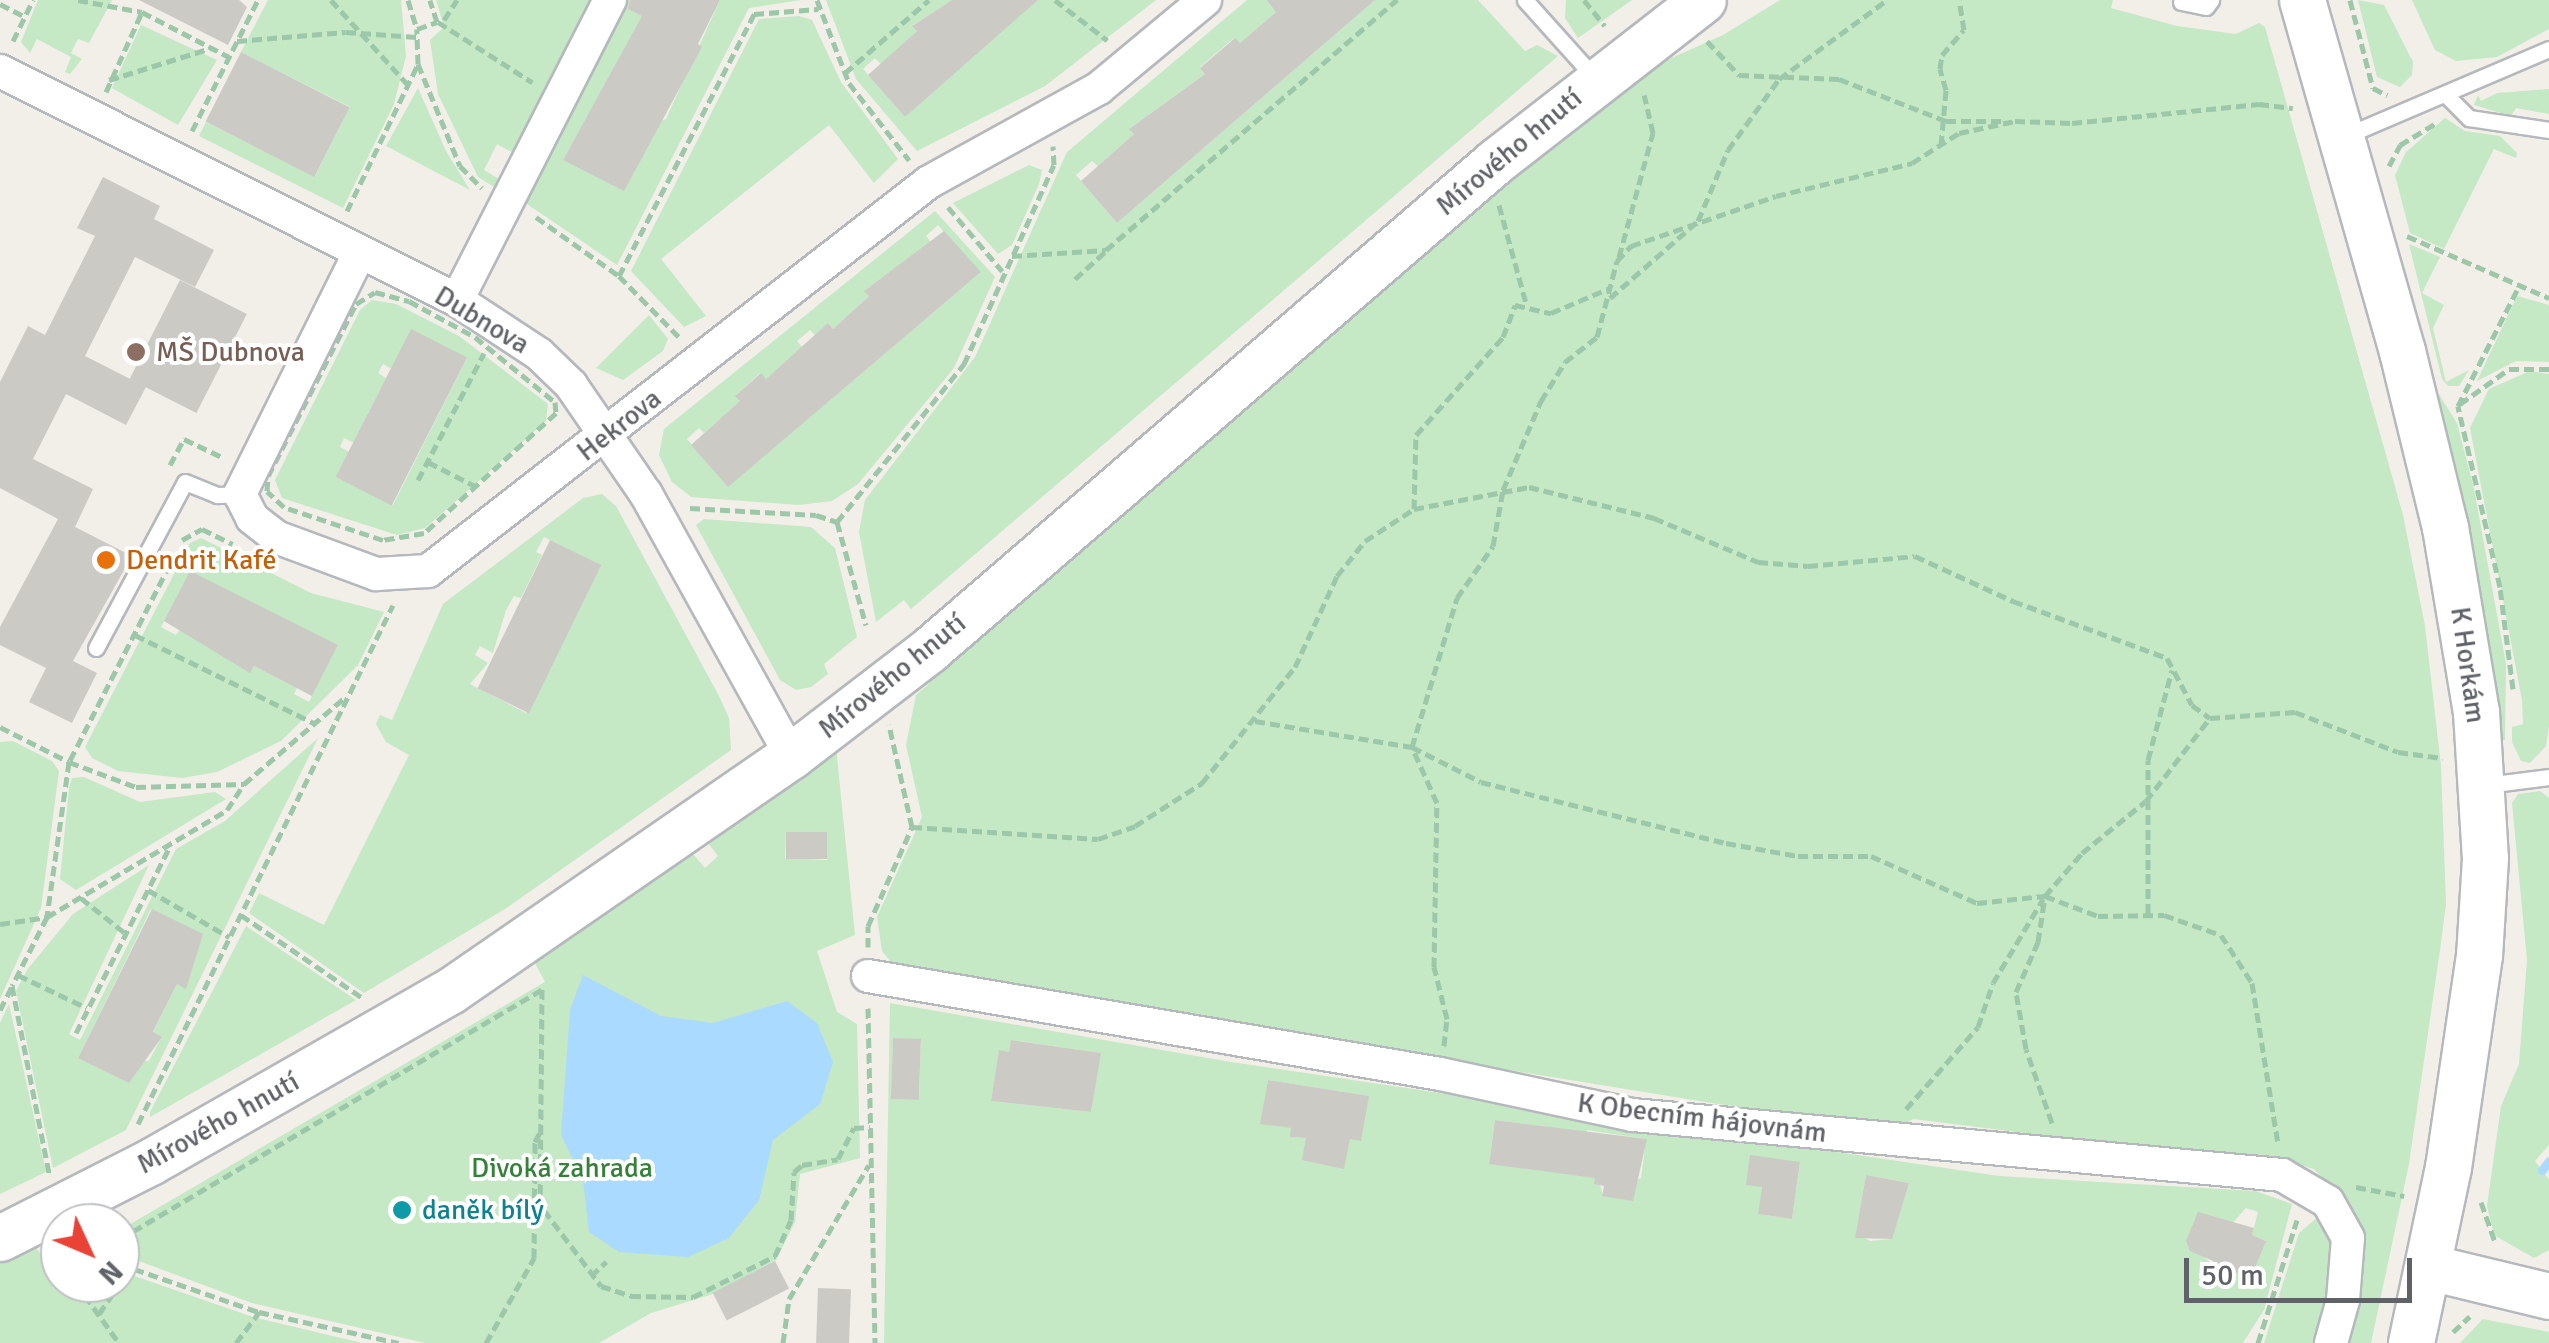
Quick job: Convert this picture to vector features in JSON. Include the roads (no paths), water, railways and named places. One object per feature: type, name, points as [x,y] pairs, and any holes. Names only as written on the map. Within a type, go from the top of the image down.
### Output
[{"type":"main road","name":"K Horkám","points":[[2301,0],[2445,527],[2466,772],[2479,955],[2429,1267],[2412,1343]]},
{"type":"main road","name":"Mírového hnutí","points":[[0,1238],[150,1162],[450,990],[791,756],[928,650],[1479,176],[1703,19]]},
{"type":"main road","points":[[2429,1267],[2549,1296]]},
{"type":"street","points":[[457,300],[610,0]]},
{"type":"street","name":"Hekrova","points":[[240,494],[252,518],[276,536],[376,574],[428,571],[608,434],[916,170],[1100,88],[1205,0]]},
{"type":"street","name":"Dubnova","points":[[4,61],[177,160],[457,300],[539,354],[608,434],[656,512],[791,756]]},
{"type":"street","points":[[240,494],[345,247]]},
{"type":"street","name":"K Obecním hájovnám","points":[[868,976],[1440,1074],[1633,1115],[2282,1175],[2321,1197],[2348,1238],[2343,1300],[2331,1343]]},
{"type":"lane","points":[[1525,0],[1617,82]]},
{"type":"lane","points":[[2181,2],[2206,6],[2211,0]]},
{"type":"lane","points":[[2341,138],[2549,49]]},
{"type":"lane","points":[[2446,95],[2466,117],[2549,130]]},
{"type":"lane","points":[[96,648],[185,482],[217,495],[240,494]]},
{"type":"lane","points":[[2466,772],[2549,777]]},
{"type":"water","points":[[583,975],[661,1016],[713,1023],[787,1001],[817,1023],[833,1062],[820,1104],[773,1140],[759,1200],[729,1238],[688,1257],[619,1252],[589,1232],[583,1180],[561,1135],[570,1010]]},
{"type":"waterway","points":[[2542,1170],[2549,1161]]},
{"type":"place","name":"MŠ Dubnova","points":[[136,352]]},
{"type":"place","name":"Dendrit Kafé","points":[[106,560]]},
{"type":"place","name":"daněk bílý","points":[[402,1210]]},
{"type":"park label","name":"Divoká zahrada","points":[[562,1168]]}]
